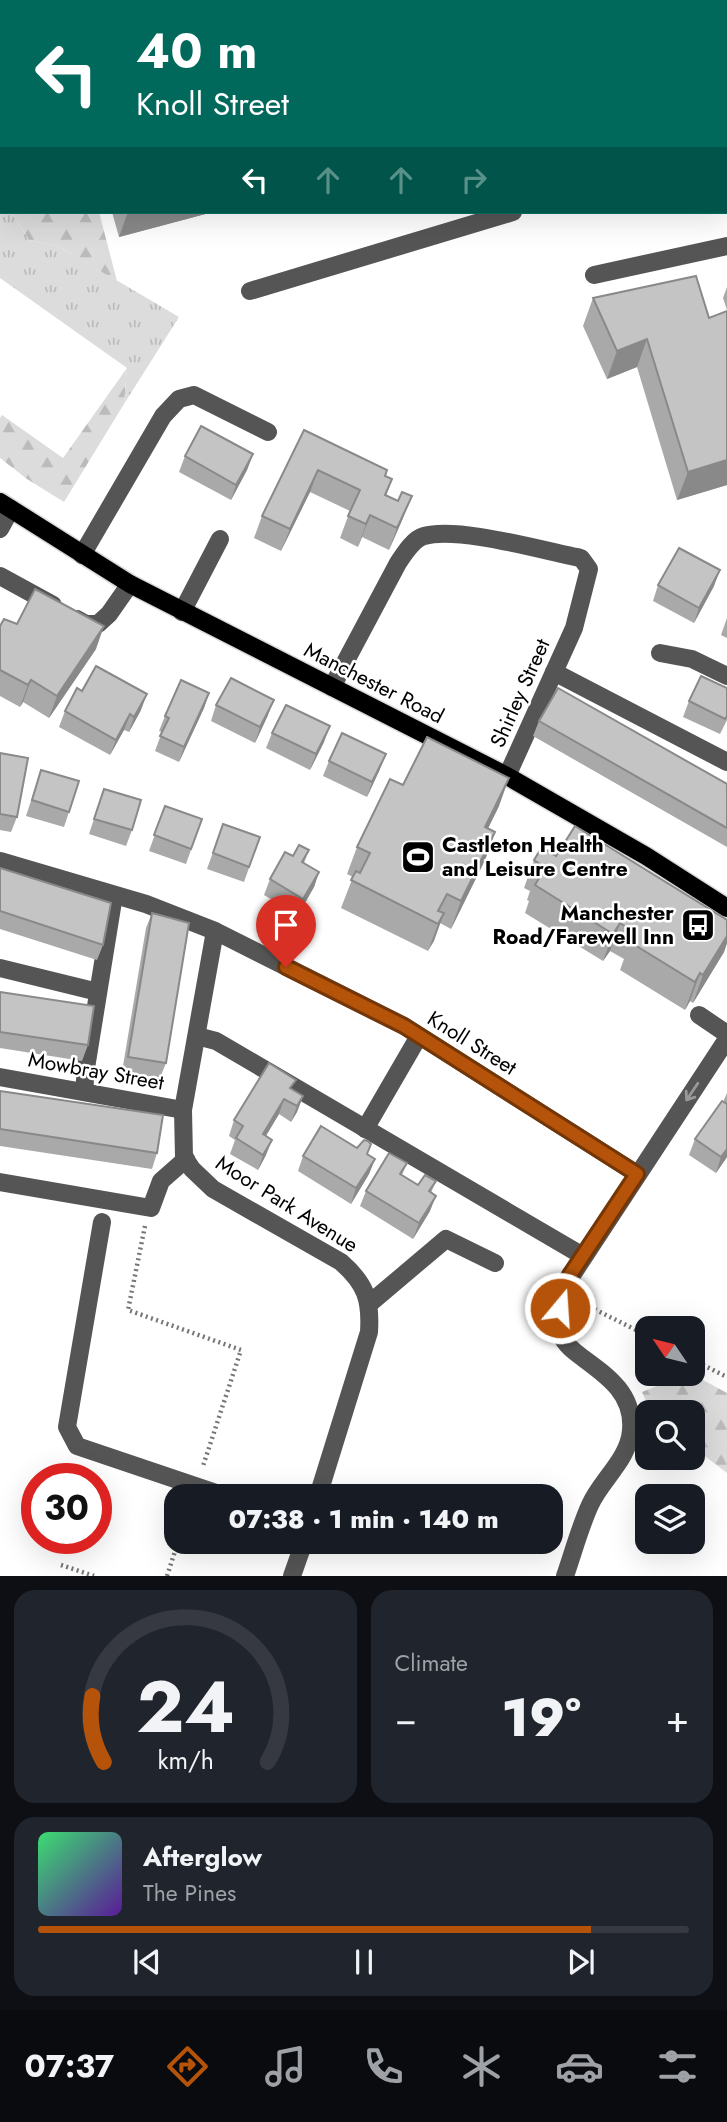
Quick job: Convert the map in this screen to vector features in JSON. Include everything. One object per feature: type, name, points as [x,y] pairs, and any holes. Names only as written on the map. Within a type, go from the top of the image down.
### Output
[{"type":"main road","name":"Manchester Road","points":[[5,505],[130,584],[507,776],[646,856],[727,908]]},
{"type":"street","points":[[250,291],[506,214]]},
{"type":"street","points":[[594,275],[727,246]]},
{"type":"street","points":[[82,555],[163,416],[178,399],[194,395],[268,432]]},
{"type":"street","points":[[0,529],[5,505]]},
{"type":"street","name":"Shirley Street","points":[[332,688],[398,563],[409,547],[422,536],[462,534],[582,558],[589,569],[574,628],[507,776]]},
{"type":"street","points":[[182,612],[220,540]]},
{"type":"street","points":[[0,576],[86,624],[98,624],[104,619],[130,584]]},
{"type":"street","points":[[660,653],[692,659],[727,676]]},
{"type":"street","points":[[554,673],[727,762]]},
{"type":"street","name":"Knoll Street","points":[[0,861],[114,895],[215,930],[419,1036],[637,1174]]},
{"type":"street","points":[[84,1092],[114,895]]},
{"type":"street","name":"Moor Park Avenue","points":[[215,930],[183,1110],[186,1159],[192,1170],[213,1189],[341,1262],[355,1274],[369,1304],[369,1332],[322,1484]]},
{"type":"street","points":[[0,968],[98,992]]},
{"type":"street","points":[[699,1015],[727,1034]]},
{"type":"street","points":[[197,1036],[216,1041],[583,1256]]},
{"type":"street","points":[[365,1129],[419,1036]]},
{"type":"street","points":[[565,1576],[590,1505],[622,1454],[631,1433],[631,1412],[623,1392],[608,1376],[570,1349],[561,1335],[558,1323],[561,1292],[727,1039]]},
{"type":"street","name":"Mowbray Street","points":[[0,1077],[183,1110]]},
{"type":"street","points":[[0,1182],[151,1208],[161,1181],[186,1159]]},
{"type":"street","points":[[102,1222],[67,1427],[77,1446],[187,1484]]},
{"type":"street","points":[[369,1304],[446,1239],[495,1263]]},
{"type":"street","points":[[292,1576],[300,1554]]},
{"type":"path","points":[[151,1208],[144,1229],[128,1310],[241,1350],[197,1484]]},
{"type":"path","points":[[561,1292],[635,1329]]},
{"type":"path","points":[[705,1366],[727,1377]]},
{"type":"path","points":[[167,1576],[174,1554]]},
{"type":"path","points":[[61,1565],[94,1576]]},
{"type":"green space","points":[[0,214],[12,214],[29,240],[60,247],[179,317],[124,404],[127,368],[0,278]]},
{"type":"green space","points":[[12,214],[100,214],[117,281],[60,247],[29,240]]},
{"type":"green space","points":[[127,368],[124,404],[64,502],[0,458],[2,415],[63,458]]},
{"type":"green space","points":[[705,1381],[727,1393],[727,1473],[705,1456],[705,1400],[646,1400],[642,1392],[657,1386],[705,1386]]},
{"type":"building","points":[[696,276],[709,318],[727,311],[727,460],[688,472],[647,339],[617,351],[593,298]]},
{"type":"building","points":[[201,426],[253,454],[236,485],[185,456]]},
{"type":"building","points":[[304,430],[387,470],[385,476],[392,479],[385,495],[398,501],[402,492],[412,496],[397,528],[370,515],[366,524],[348,516],[360,490],[318,470],[290,529],[262,516]]},
{"type":"building","points":[[679,548],[720,570],[699,608],[658,585]]},
{"type":"building","points":[[35,589],[104,626],[57,696],[31,680],[28,685],[0,670],[0,626],[4,619],[17,624]]},
{"type":"building","points":[[96,666],[147,694],[134,717],[130,714],[116,740],[65,711],[77,688],[82,691]]},
{"type":"building","points":[[701,676],[727,688],[725,719],[689,701]]},
{"type":"building","points":[[231,678],[274,700],[260,727],[216,705]]},
{"type":"building","points":[[181,680],[209,693],[184,747],[160,736],[169,718],[165,716]]},
{"type":"building","points":[[558,688],[727,784],[727,828],[539,721]]},
{"type":"building","points":[[286,705],[330,726],[316,754],[272,733]]},
{"type":"building","points":[[342,733],[386,754],[372,782],[329,761]]},
{"type":"building","name":"Castleton Health and Leisure Centre","points":[[427,737],[509,778],[485,827],[495,832],[461,901],[447,894],[438,911],[444,913],[438,924],[351,880],[356,871],[360,873],[370,853],[357,847],[390,779],[403,785]]},
{"type":"building","points":[[0,753],[28,758],[17,817],[0,814]]},
{"type":"building","points":[[41,770],[79,781],[69,812],[32,800]]},
{"type":"building","points":[[104,789],[141,800],[132,830],[94,819]]},
{"type":"building","points":[[165,806],[202,819],[191,849],[154,835]]},
{"type":"building","points":[[223,824],[260,837],[249,867],[213,853]]},
{"type":"building","points":[[575,826],[727,920],[727,936],[703,975],[700,973],[695,982],[630,942],[636,933],[620,923],[613,934],[535,885],[541,875],[537,872],[541,865],[534,860],[542,847],[556,856]]},
{"type":"building","points":[[299,845],[309,850],[302,862],[319,872],[303,899],[270,879],[285,852],[293,856]]},
{"type":"building","points":[[0,868],[111,903],[103,945],[0,911]]},
{"type":"building","points":[[152,913],[189,923],[166,1063],[128,1057]]},
{"type":"building","points":[[0,992],[94,1006],[88,1045],[0,1032]]},
{"type":"building","points":[[269,1063],[296,1080],[290,1088],[303,1096],[297,1106],[284,1099],[263,1134],[272,1140],[263,1155],[236,1138],[243,1126],[234,1120]]},
{"type":"building","points":[[0,1091],[163,1115],[157,1153],[0,1129]]},
{"type":"building","points":[[722,1101],[727,1104],[727,1149],[721,1157],[695,1139]]},
{"type":"building","points":[[321,1126],[357,1148],[364,1140],[371,1144],[367,1154],[375,1159],[356,1188],[303,1156]]},
{"type":"building","points":[[389,1153],[407,1163],[400,1174],[418,1185],[425,1175],[436,1181],[429,1191],[436,1196],[419,1223],[366,1191]]},
{"type":"place","name":"Castleton Health and Leisure Centre","points":[[418,857]]},
{"type":"place","name":"Manchester Road/Farewell Inn","points":[[698,925]]},
{"type":"route","points":[[286,967],[404,1026],[637,1174],[570,1275],[561,1292],[560,1308]]}]
